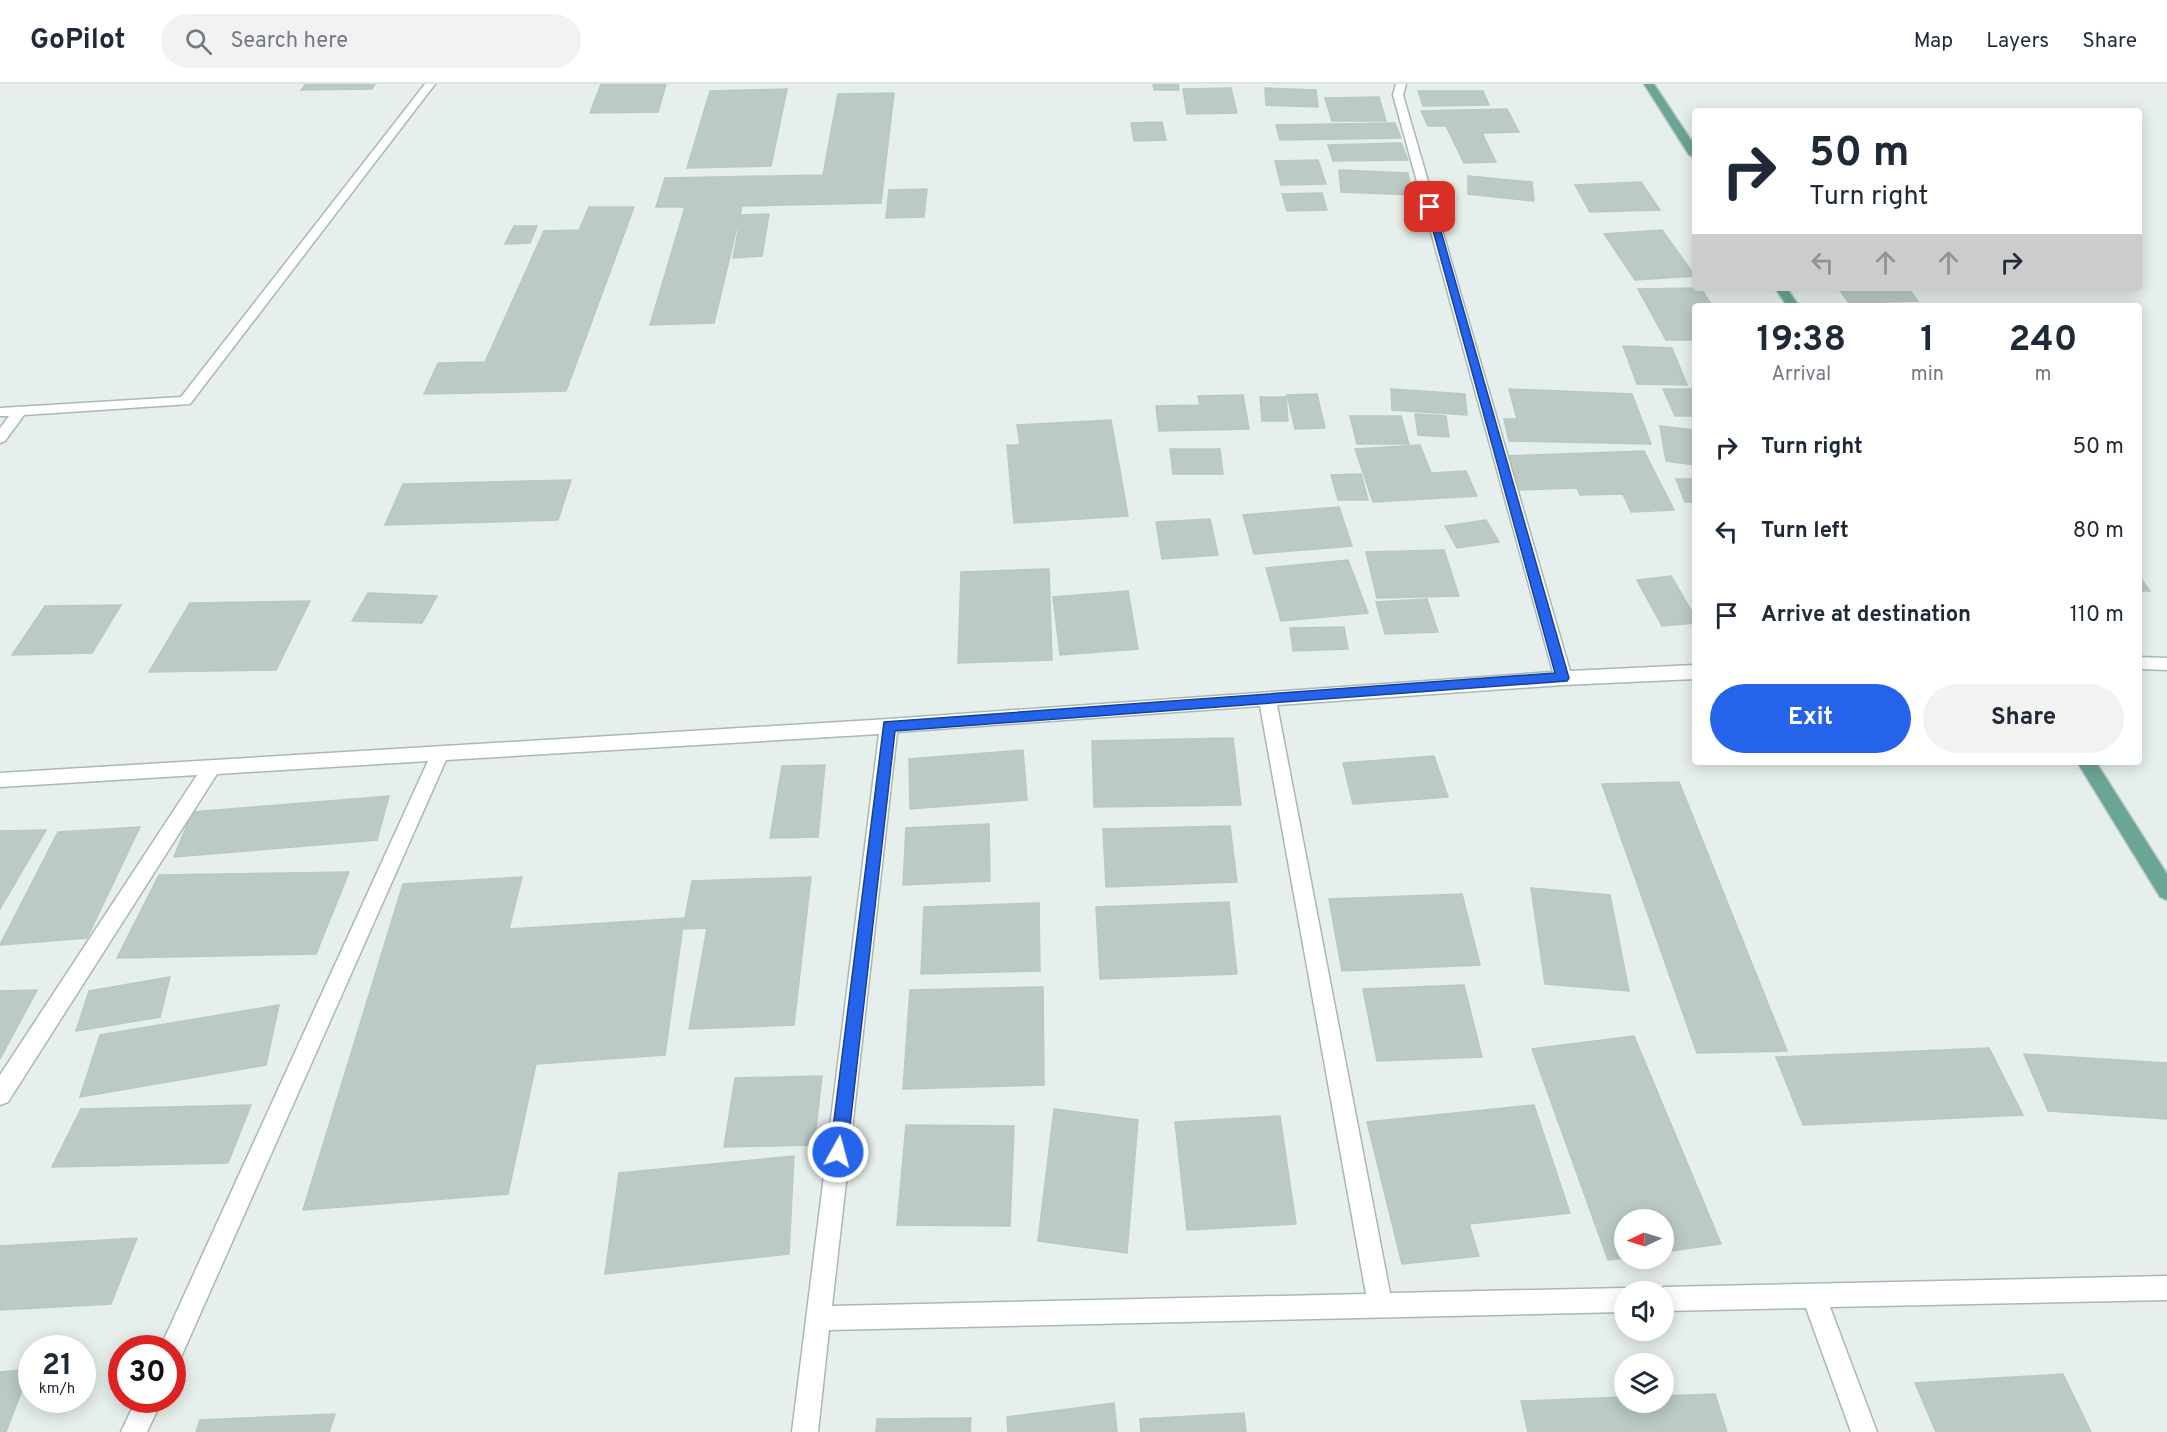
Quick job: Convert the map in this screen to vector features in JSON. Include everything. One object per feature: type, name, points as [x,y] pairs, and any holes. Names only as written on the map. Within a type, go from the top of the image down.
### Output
[{"type":"main road","points":[[1649,84],[1692,150]]},
{"type":"main road","points":[[2088,765],[2167,891]]},
{"type":"street","points":[[0,412],[185,401],[430,84]]},
{"type":"street","points":[[1401,84],[1398,95],[1563,678]]},
{"type":"street","points":[[0,438],[20,411]]},
{"type":"street","points":[[2142,663],[2167,664]]},
{"type":"street","points":[[0,780],[889,726],[1563,678],[1692,672]]},
{"type":"street","points":[[1267,699],[1380,1305]]},
{"type":"street","points":[[806,1432],[889,726]]},
{"type":"street","points":[[178,1335],[440,754]]},
{"type":"street","points":[[0,1094],[212,767]]},
{"type":"street","points":[[1674,1299],[2167,1288]]},
{"type":"street","points":[[1814,1296],[1864,1432]]},
{"type":"street","points":[[819,1318],[1614,1300]]},
{"type":"street","points":[[134,1432],[143,1413]]},
{"type":"building","points":[[306,84],[375,84],[372,89],[301,90]]},
{"type":"building","points":[[601,84],[666,84],[658,112],[590,113]]},
{"type":"building","points":[[1153,84],[1178,84],[1179,90],[1154,90]]},
{"type":"building","points":[[1231,88],[1237,113],[1187,114],[1183,89]]},
{"type":"building","points":[[1265,88],[1316,90],[1318,107],[1266,105]]},
{"type":"building","points":[[787,89],[771,166],[687,168],[710,91]]},
{"type":"building","points":[[1418,91],[1483,91],[1489,105],[1423,106]]},
{"type":"building","points":[[894,93],[881,203],[742,206],[714,323],[650,325],[685,207],[656,207],[665,178],[823,175],[838,94]]},
{"type":"building","points":[[1379,97],[1386,121],[1332,121],[1325,98]]},
{"type":"building","points":[[1507,109],[1519,132],[1482,133],[1496,162],[1464,163],[1446,126],[1428,126],[1421,111]]},
{"type":"building","points":[[1162,122],[1166,140],[1134,141],[1131,123]]},
{"type":"building","points":[[1395,123],[1401,138],[1280,140],[1276,125]]},
{"type":"building","points":[[1401,143],[1408,160],[1333,161],[1328,145]]},
{"type":"building","points":[[1318,160],[1326,184],[1281,185],[1275,161]]},
{"type":"building","points":[[1339,170],[1408,173],[1412,195],[1341,192]]},
{"type":"building","points":[[1468,176],[1532,182],[1534,201],[1468,194]]},
{"type":"building","points":[[1641,182],[1660,210],[1590,212],[1575,185]]},
{"type":"building","points":[[927,189],[924,217],[886,218],[889,190]]},
{"type":"building","points":[[1322,193],[1327,210],[1287,211],[1282,194]]},
{"type":"building","points":[[589,207],[634,207],[566,391],[424,394],[438,363],[485,362],[544,231],[579,230]]},
{"type":"building","points":[[769,214],[762,256],[733,258],[741,215]]},
{"type":"building","points":[[514,226],[537,226],[530,243],[505,244]]},
{"type":"building","points":[[1662,230],[1692,272],[1692,276],[1635,280],[1604,234]]},
{"type":"building","points":[[1692,288],[1692,291],[1703,291],[1710,303],[1692,303],[1692,340],[1666,340],[1638,289]]},
{"type":"building","points":[[1840,291],[1910,291],[1918,301],[1849,303]]},
{"type":"building","points":[[1623,346],[1672,348],[1687,385],[1637,384]]},
{"type":"building","points":[[1391,389],[1465,394],[1467,415],[1392,410]]},
{"type":"building","points":[[1509,389],[1632,394],[1651,444],[1509,441],[1504,419],[1517,419]]},
{"type":"building","points":[[1663,389],[1692,389],[1692,416],[1675,416]]},
{"type":"building","points":[[1317,394],[1325,428],[1295,429],[1287,395]]},
{"type":"building","points":[[1243,395],[1249,429],[1159,431],[1156,406],[1200,405],[1198,396]]},
{"type":"building","points":[[1260,397],[1286,397],[1288,421],[1262,421]]},
{"type":"building","points":[[1415,414],[1446,416],[1449,437],[1418,435]]},
{"type":"building","points":[[1350,416],[1401,416],[1409,444],[1357,444]]},
{"type":"building","points":[[1111,420],[1128,516],[1014,523],[1007,445],[1020,445],[1017,425]]},
{"type":"building","points":[[1660,426],[1692,430],[1692,465],[1666,461]]},
{"type":"building","points":[[1420,445],[1431,473],[1466,471],[1477,496],[1373,502],[1355,449]]},
{"type":"building","points":[[1170,449],[1220,449],[1223,474],[1173,474]]},
{"type":"building","points":[[1644,451],[1674,510],[1631,512],[1623,494],[1580,495],[1577,488],[1515,490],[1502,456]]},
{"type":"building","points":[[1361,474],[1368,500],[1338,500],[1331,475]]},
{"type":"building","points":[[1676,479],[1692,479],[1692,502],[1685,502]]},
{"type":"building","points":[[571,480],[558,520],[385,525],[403,484]]},
{"type":"building","points":[[1339,507],[1352,546],[1254,554],[1243,515]]},
{"type":"building","points":[[1210,519],[1218,555],[1162,559],[1156,522]]},
{"type":"building","points":[[1486,520],[1499,542],[1457,548],[1445,526]]},
{"type":"building","points":[[1444,550],[1459,596],[1377,598],[1366,552]]},
{"type":"building","points":[[1348,560],[1368,613],[1281,621],[1266,568]]},
{"type":"building","points":[[1049,569],[1052,660],[958,663],[961,572]]},
{"type":"building","points":[[1671,576],[1692,612],[1692,623],[1662,626],[1637,580]]},
{"type":"building","points":[[2142,580],[2150,591],[2142,591]]},
{"type":"building","points":[[1128,591],[1138,649],[1060,655],[1053,597]]},
{"type":"building","points":[[368,593],[437,596],[422,623],[352,621]]},
{"type":"building","points":[[1427,599],[1438,632],[1385,634],[1376,602]]},
{"type":"building","points":[[310,601],[276,670],[149,672],[190,603]]},
{"type":"building","points":[[121,605],[92,653],[12,655],[45,606]]},
{"type":"building","points":[[1344,627],[1348,649],[1293,651],[1290,628]]},
{"type":"building","points":[[1233,738],[1241,805],[1094,807],[1092,741]]},
{"type":"building","points":[[1023,750],[1027,800],[910,809],[909,759]]},
{"type":"building","points":[[1434,756],[1448,797],[1353,804],[1343,763]]},
{"type":"building","points":[[825,765],[818,837],[770,838],[782,766]]},
{"type":"building","points":[[1679,782],[1787,1051],[1697,1053],[1602,784]]},
{"type":"building","points":[[389,796],[377,840],[174,857],[192,812]]},
{"type":"building","points":[[989,824],[990,881],[903,885],[906,828]]},
{"type":"building","points":[[1230,826],[1237,882],[1106,887],[1103,829]]},
{"type":"building","points":[[140,827],[87,938],[0,945],[58,832]]},
{"type":"building","points":[[46,830],[0,909],[0,831]]},
{"type":"building","points":[[349,872],[316,954],[117,958],[159,875]]},
{"type":"building","points":[[522,877],[509,929],[684,918],[665,1055],[536,1064],[508,1194],[303,1210],[403,884]]},
{"type":"building","points":[[811,877],[794,1025],[689,1029],[707,928],[683,929],[692,881]]},
{"type":"building","points":[[1531,888],[1610,895],[1629,991],[1545,984]]},
{"type":"building","points":[[1462,894],[1480,965],[1342,971],[1329,899]]},
{"type":"building","points":[[1229,902],[1237,974],[1100,979],[1096,907]]},
{"type":"building","points":[[1039,903],[1040,971],[921,974],[924,907]]},
{"type":"building","points":[[170,977],[160,1017],[76,1031],[89,991]]},
{"type":"building","points":[[1464,985],[1482,1057],[1377,1061],[1363,989]]},
{"type":"building","points":[[1043,987],[1044,1085],[903,1089],[910,990]]},
{"type":"building","points":[[37,990],[0,1059],[0,991]]},
{"type":"building","points":[[279,1005],[266,1065],[80,1097],[100,1035]]},
{"type":"building","points":[[1634,1036],[1721,1244],[1674,1251],[1674,1209],[1614,1209],[1614,1259],[1608,1260],[1532,1049]]},
{"type":"building","points":[[1989,1048],[2023,1115],[1803,1125],[1776,1057]]},
{"type":"building","points":[[2024,1054],[2167,1063],[2167,1119],[2048,1111]]},
{"type":"building","points":[[822,1076],[814,1145],[724,1147],[735,1078]]},
{"type":"building","points":[[251,1105],[228,1163],[52,1167],[81,1109]]},
{"type":"building","points":[[1534,1105],[1570,1213],[1469,1224],[1479,1256],[1402,1264],[1367,1122]]},
{"type":"building","points":[[1054,1109],[1138,1120],[1127,1253],[1038,1241]]},
{"type":"building","points":[[1280,1116],[1296,1224],[1187,1230],[1175,1122]]},
{"type":"building","points":[[906,1125],[1014,1126],[1010,1226],[897,1225]]},
{"type":"building","points":[[794,1156],[789,1254],[605,1274],[619,1173]]},
{"type":"building","points":[[137,1238],[111,1304],[0,1310],[0,1246]]},
{"type":"building","points":[[18,1370],[18,1400],[6,1432],[0,1432],[0,1372]]},
{"type":"building","points":[[2063,1374],[2091,1432],[1936,1432],[1915,1383]]},
{"type":"building","points":[[1715,1394],[1727,1432],[1528,1432],[1521,1401],[1614,1397],[1614,1413],[1674,1413],[1674,1396]]},
{"type":"building","points":[[1114,1403],[1117,1432],[1008,1432],[1007,1417]]},
{"type":"building","points":[[1244,1413],[1246,1432],[1141,1432],[1140,1419]]},
{"type":"building","points":[[335,1414],[329,1432],[196,1432],[200,1420]]},
{"type":"building","points":[[971,1418],[970,1432],[876,1432],[877,1419]]},
{"type":"route","points":[[838,1152],[889,726],[1563,678],[1430,207]]}]
